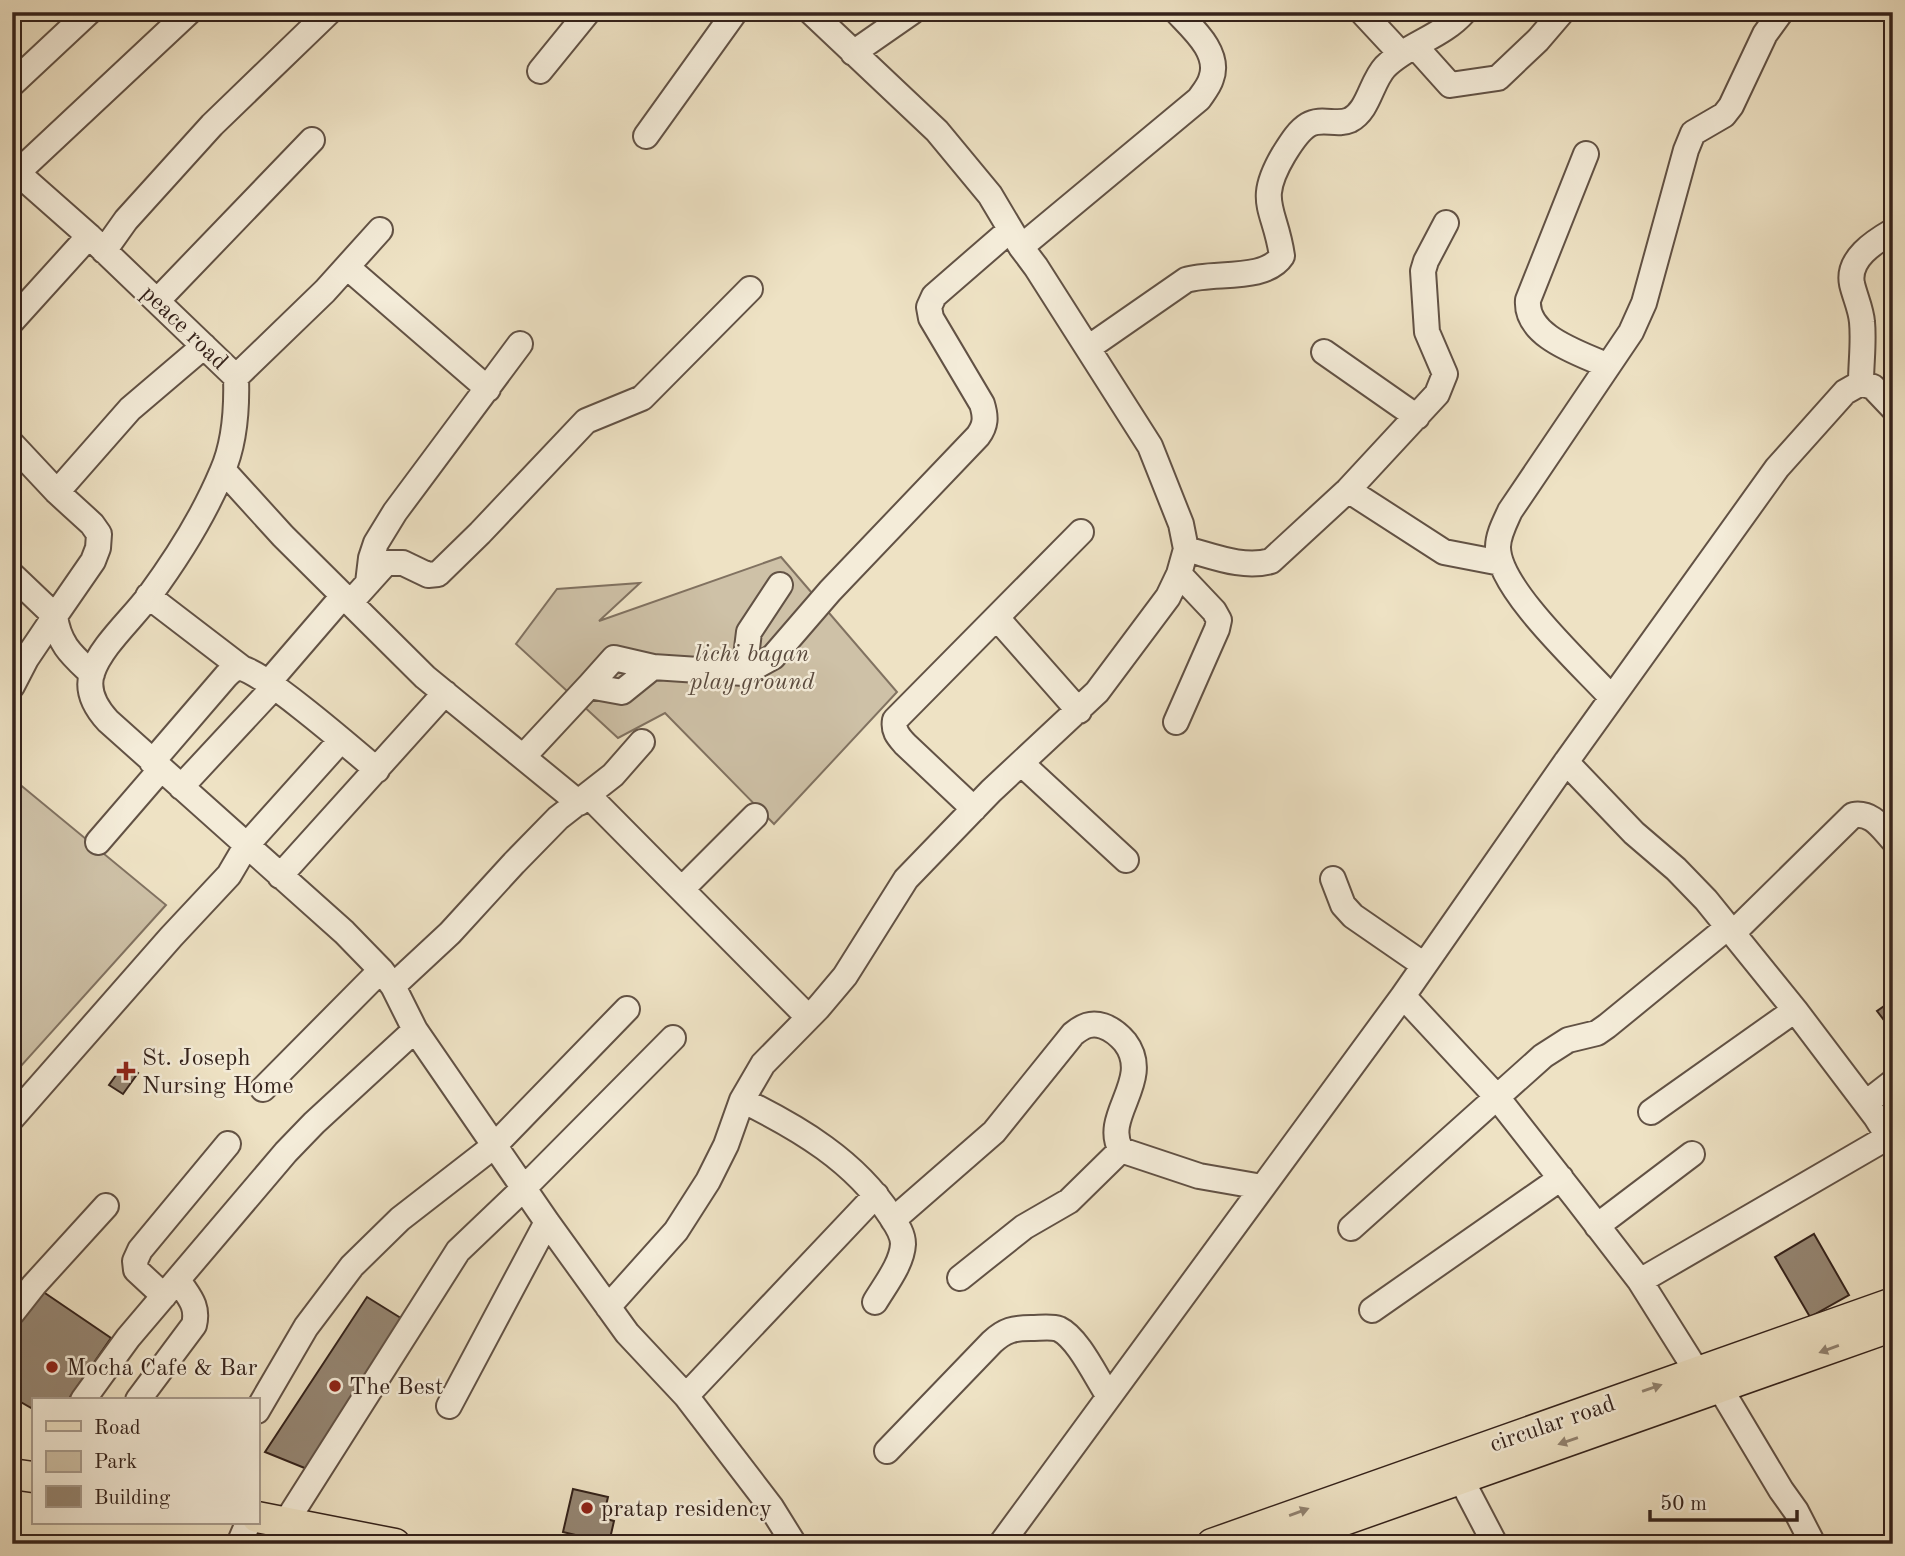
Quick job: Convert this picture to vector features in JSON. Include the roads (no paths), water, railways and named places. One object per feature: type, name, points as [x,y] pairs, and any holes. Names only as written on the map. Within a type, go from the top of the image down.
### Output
[{"type":"main road","name":"circular road","points":[[1276,1544],[1461,1479],[1709,1384],[1893,1303]]},
{"type":"main road","name":"circular road","points":[[1212,1544],[1450,1458],[1709,1384],[1893,1326]]},
{"type":"main road","points":[[259,1517],[395,1544]]},
{"type":"street","points":[[12,84],[89,12]]},
{"type":"street","points":[[14,171],[189,12]]},
{"type":"street","points":[[12,321],[126,220],[212,125],[328,12]]},
{"type":"street","points":[[540,71],[588,12]]},
{"type":"street","points":[[646,136],[735,12]]},
{"type":"street","points":[[608,1307],[676,1231],[708,1181],[726,1145],[742,1100],[763,1064],[845,976],[906,879],[1021,763],[1079,711],[1125,659],[1168,597],[1179,574],[1186,549],[1181,524],[1150,446],[990,195],[937,131],[811,12]]},
{"type":"street","points":[[853,53],[912,12]]},
{"type":"street","points":[[523,757],[589,686],[622,692],[653,667],[744,673],[773,657],[830,590],[978,436],[984,427],[986,415],[931,318],[929,307],[934,296],[947,283],[1015,238],[1199,99],[1211,81],[1213,70],[1210,54],[1201,38],[1177,12]]},
{"type":"street","points":[[1362,12],[1450,85],[1498,78],[1563,12]]},
{"type":"street","points":[[1088,348],[1186,280],[1198,276],[1225,276],[1258,271],[1278,262],[1282,256],[1267,190],[1284,153],[1297,135],[1307,125],[1318,121],[1347,121],[1359,113],[1378,75],[1408,50],[1444,30],[1465,12]]},
{"type":"street","points":[[1612,698],[1511,586],[1501,563],[1498,547],[1501,532],[1510,511],[1631,332],[1644,303],[1693,133],[1724,115],[1731,106],[1765,34],[1782,12]]},
{"type":"street","points":[[158,300],[312,140]]},
{"type":"street","points":[[1586,153],[1528,300],[1527,311],[1538,328],[1555,340],[1608,366]]},
{"type":"street","name":"peace road","points":[[14,171],[97,243],[236,377],[300,317],[380,230]]},
{"type":"street","points":[[1186,549],[1246,564],[1260,565],[1271,561],[1348,490],[1437,394],[1445,374],[1427,332],[1423,271],[1446,223]]},
{"type":"street","points":[[1861,383],[1862,320],[1851,280],[1860,256],[1875,242],[1893,231]]},
{"type":"street","points":[[347,267],[488,389]]},
{"type":"street","points":[[181,787],[346,600],[368,584],[386,563],[403,563],[428,575],[438,574],[586,421],[642,398],[750,289]]},
{"type":"street","points":[[368,584],[371,558],[395,512],[520,344]]},
{"type":"street","points":[[57,492],[130,409],[204,346]]},
{"type":"street","points":[[1324,352],[1418,417]]},
{"type":"street","points":[[236,377],[237,403],[223,470],[192,530],[92,674],[91,691],[95,708],[344,932],[387,978],[415,1030],[523,1189],[627,1333],[686,1396],[771,1507],[794,1544]]},
{"type":"street","points":[[1001,1544],[1402,996],[1777,468],[1846,391],[1861,383],[1873,387],[1893,408]]},
{"type":"street","points":[[12,444],[99,534],[93,561],[13,681]]},
{"type":"street","points":[[223,470],[346,600],[445,693],[523,757],[584,799],[682,889],[808,1017]]},
{"type":"street","points":[[1348,490],[1444,552],[1501,563]]},
{"type":"street","points":[[974,809],[905,744],[894,727],[895,720],[1081,532]]},
{"type":"street","points":[[1176,722],[1219,620],[1214,611],[1179,574]]},
{"type":"street","points":[[12,575],[55,615],[58,633],[69,652],[92,674]]},
{"type":"street","points":[[744,673],[749,632],[780,585]]},
{"type":"street","points":[[148,596],[242,668],[271,685],[377,770]]},
{"type":"street","points":[[998,618],[1079,711]]},
{"type":"street","points":[[98,842],[226,676],[234,669],[242,668]]},
{"type":"street","points":[[280,876],[445,693]]},
{"type":"street","points":[[12,1118],[229,875],[246,846],[341,740]]},
{"type":"street","points":[[263,1089],[387,978],[450,933],[558,818],[613,775],[642,742]]},
{"type":"street","points":[[1566,762],[1634,832],[1676,869],[1730,930],[1796,1010],[1891,1140],[1640,1281]]},
{"type":"street","points":[[1021,763],[1126,860]]},
{"type":"street","points":[[1350,1228],[1496,1096],[1557,1046],[1568,1040],[1597,1033],[1730,930],[1853,815],[1867,815],[1893,840]]},
{"type":"street","points":[[682,889],[755,816]]},
{"type":"street","points":[[1333,879],[1343,905],[1353,916],[1424,965]]},
{"type":"street","points":[[1402,996],[1496,1096],[1640,1281],[1796,1511],[1813,1544]]},
{"type":"street","points":[[259,1408],[306,1327],[352,1266],[400,1219],[494,1146],[627,1009]]},
{"type":"street","points":[[1651,1112],[1796,1010]]},
{"type":"street","points":[[893,1220],[994,1132],[1073,1034],[1083,1026],[1103,1026],[1114,1032],[1131,1051],[1135,1065],[1133,1081],[1116,1129],[1116,1141],[1121,1150],[1199,1176],[1262,1187]]},
{"type":"street","points":[[84,1398],[128,1338],[314,1123],[415,1030]]},
{"type":"street","points":[[286,1522],[458,1251],[673,1038]]},
{"type":"street","points":[[1866,1103],[1893,1082]]},
{"type":"street","points":[[742,1100],[784,1120],[848,1167],[876,1195],[900,1230],[903,1242],[901,1256],[875,1302]]},
{"type":"street","points":[[139,1398],[194,1325],[197,1314],[193,1303],[136,1270],[135,1261],[140,1250],[228,1144]]},
{"type":"street","points":[[960,1278],[1024,1227],[1069,1201],[1121,1150]]},
{"type":"street","points":[[1597,1226],[1692,1154]]},
{"type":"street","points":[[1372,1310],[1560,1178]]},
{"type":"street","points":[[686,1396],[876,1195]]},
{"type":"street","points":[[12,1313],[106,1206]]},
{"type":"street","points":[[449,1406],[547,1222]]},
{"type":"street","points":[[887,1451],[1002,1332],[1014,1328],[1060,1330],[1072,1340],[1108,1395]]},
{"type":"street","points":[[1461,1479],[1495,1544]]},
{"type":"street","points":[[239,1544],[248,1524]]},
{"type":"place","name":"St. Joseph Nursing Home","points":[[126,1071]]},
{"type":"place","name":"Mocha Cafe & Bar","points":[[52,1367]]},
{"type":"place","name":"The Best","points":[[335,1386]]},
{"type":"place","name":"pratap residency","points":[[587,1508]]},
{"type":"park label","name":"lichi bagan play ground","points":[[752,667]]}]
